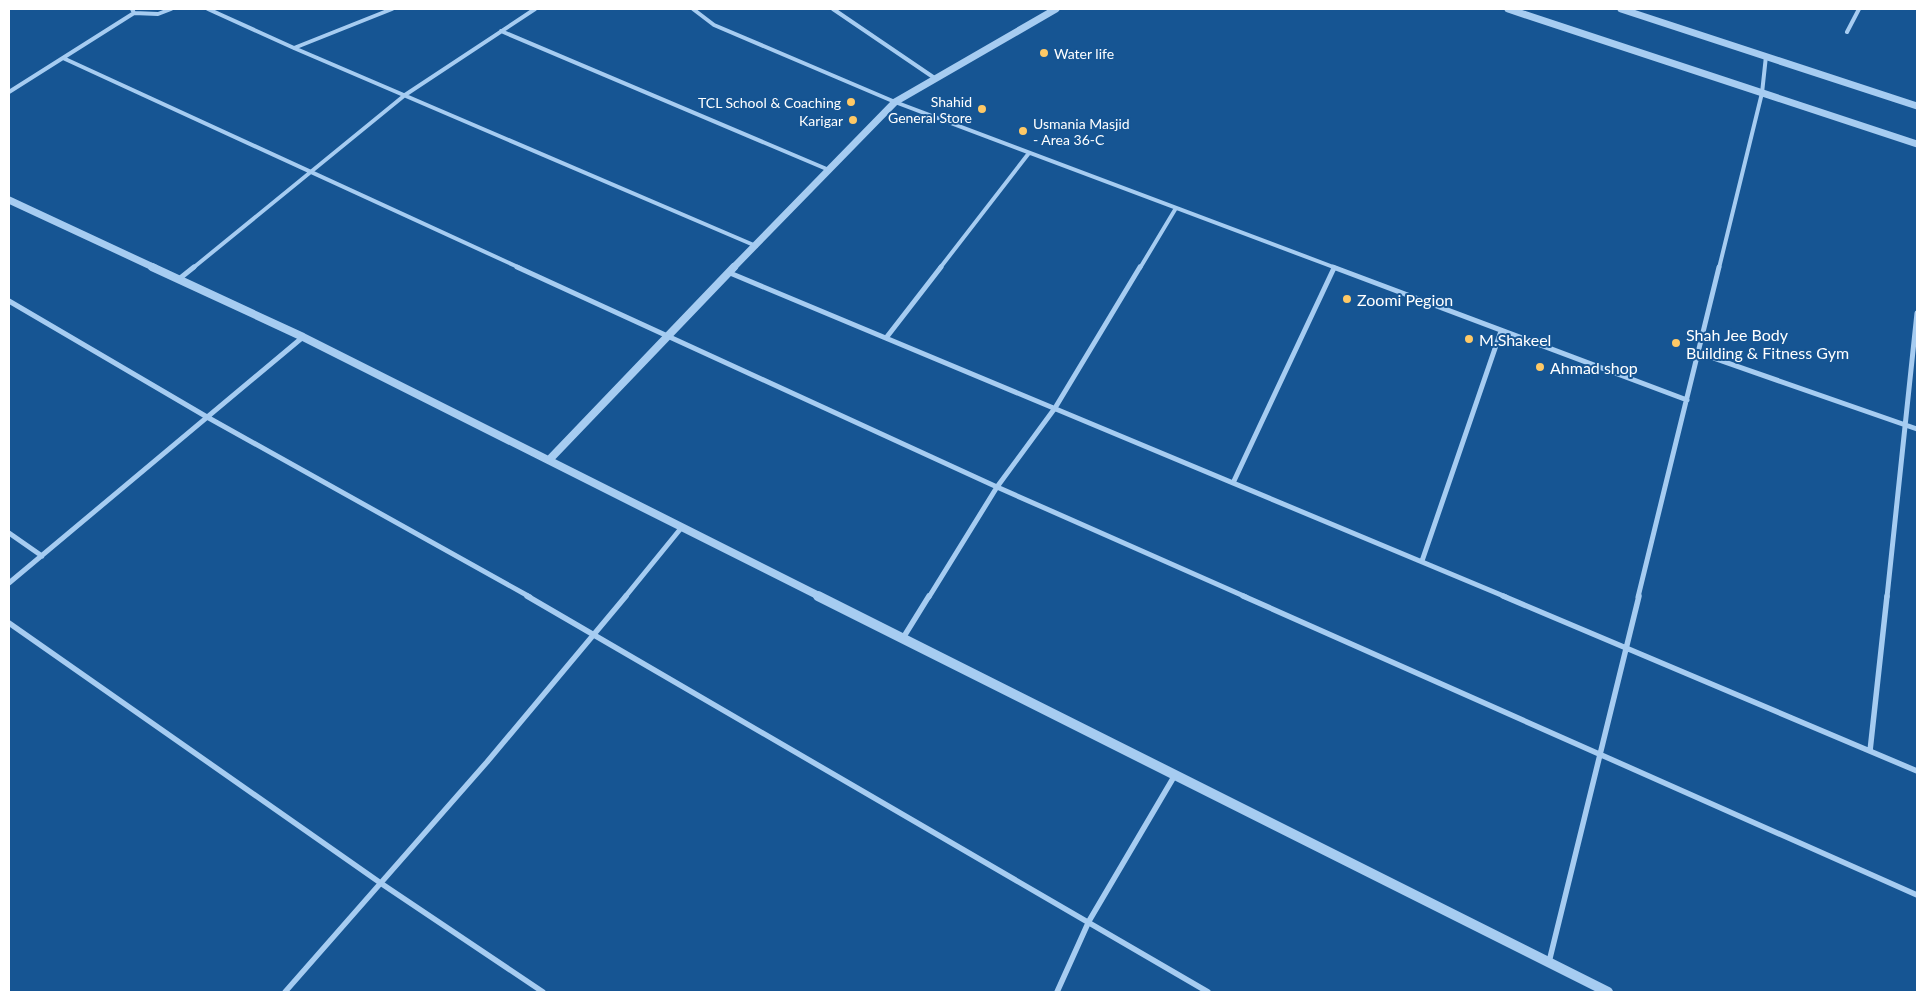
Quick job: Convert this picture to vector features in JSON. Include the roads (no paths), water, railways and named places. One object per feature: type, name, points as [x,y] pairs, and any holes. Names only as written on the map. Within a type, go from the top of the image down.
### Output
[{"type":"street","points":[[9,92],[133,11],[158,14],[171,9]]},
{"type":"street","points":[[208,9],[294,48],[756,246]]},
{"type":"street","points":[[294,48],[392,9]]},
{"type":"street","points":[[179,279],[405,96],[535,9]]},
{"type":"street","points":[[693,9],[714,24],[895,102],[1686,400]]},
{"type":"street","points":[[833,9],[936,79]]},
{"type":"street","points":[[549,460],[667,335],[730,273],[895,102],[1056,9]]},
{"type":"street","points":[[1508,9],[1917,144]]},
{"type":"street","points":[[1621,9],[1917,106]]},
{"type":"street","points":[[1847,32],[1859,9]]},
{"type":"street","points":[[500,31],[829,170]]},
{"type":"street","points":[[1548,962],[1762,93],[1766,56]]},
{"type":"street","points":[[63,58],[997,487],[1917,895]]},
{"type":"street","points":[[886,338],[1029,153]]},
{"type":"street","points":[[9,200],[303,337],[1608,992]]},
{"type":"street","points":[[903,638],[997,487],[1055,408],[1176,208]]},
{"type":"street","points":[[1233,483],[1334,268]]},
{"type":"street","points":[[730,273],[1626,647],[1917,772]]},
{"type":"street","points":[[9,301],[207,417],[596,634],[1208,992]]},
{"type":"street","points":[[1870,752],[1917,313]]},
{"type":"street","points":[[1422,562],[1501,331]]},
{"type":"street","points":[[9,583],[303,337]]},
{"type":"street","points":[[1699,353],[1917,429]]},
{"type":"street","points":[[285,992],[382,884],[596,634],[682,527]]},
{"type":"street","points":[[9,534],[42,556]]},
{"type":"street","points":[[9,623],[382,884],[543,992]]},
{"type":"street","points":[[1057,992],[1089,921],[1175,774]]},
{"type":"place","name":"Water life","points":[[1044,53]]},
{"type":"place","name":"TCL School & Coaching","points":[[851,102]]},
{"type":"place","name":"Shahid General Store","points":[[982,109]]},
{"type":"place","name":"Karigar","points":[[853,120]]},
{"type":"place","name":"Usmania Masjid - Area 36-C","points":[[1023,131]]},
{"type":"place","name":"Zoomi Pegion","points":[[1347,299]]},
{"type":"place","name":"M.Shakeel","points":[[1469,339]]},
{"type":"place","name":"Shah Jee Body Building & Fitness Gym","points":[[1676,343]]},
{"type":"place","name":"Ahmad shop","points":[[1540,367]]}]
